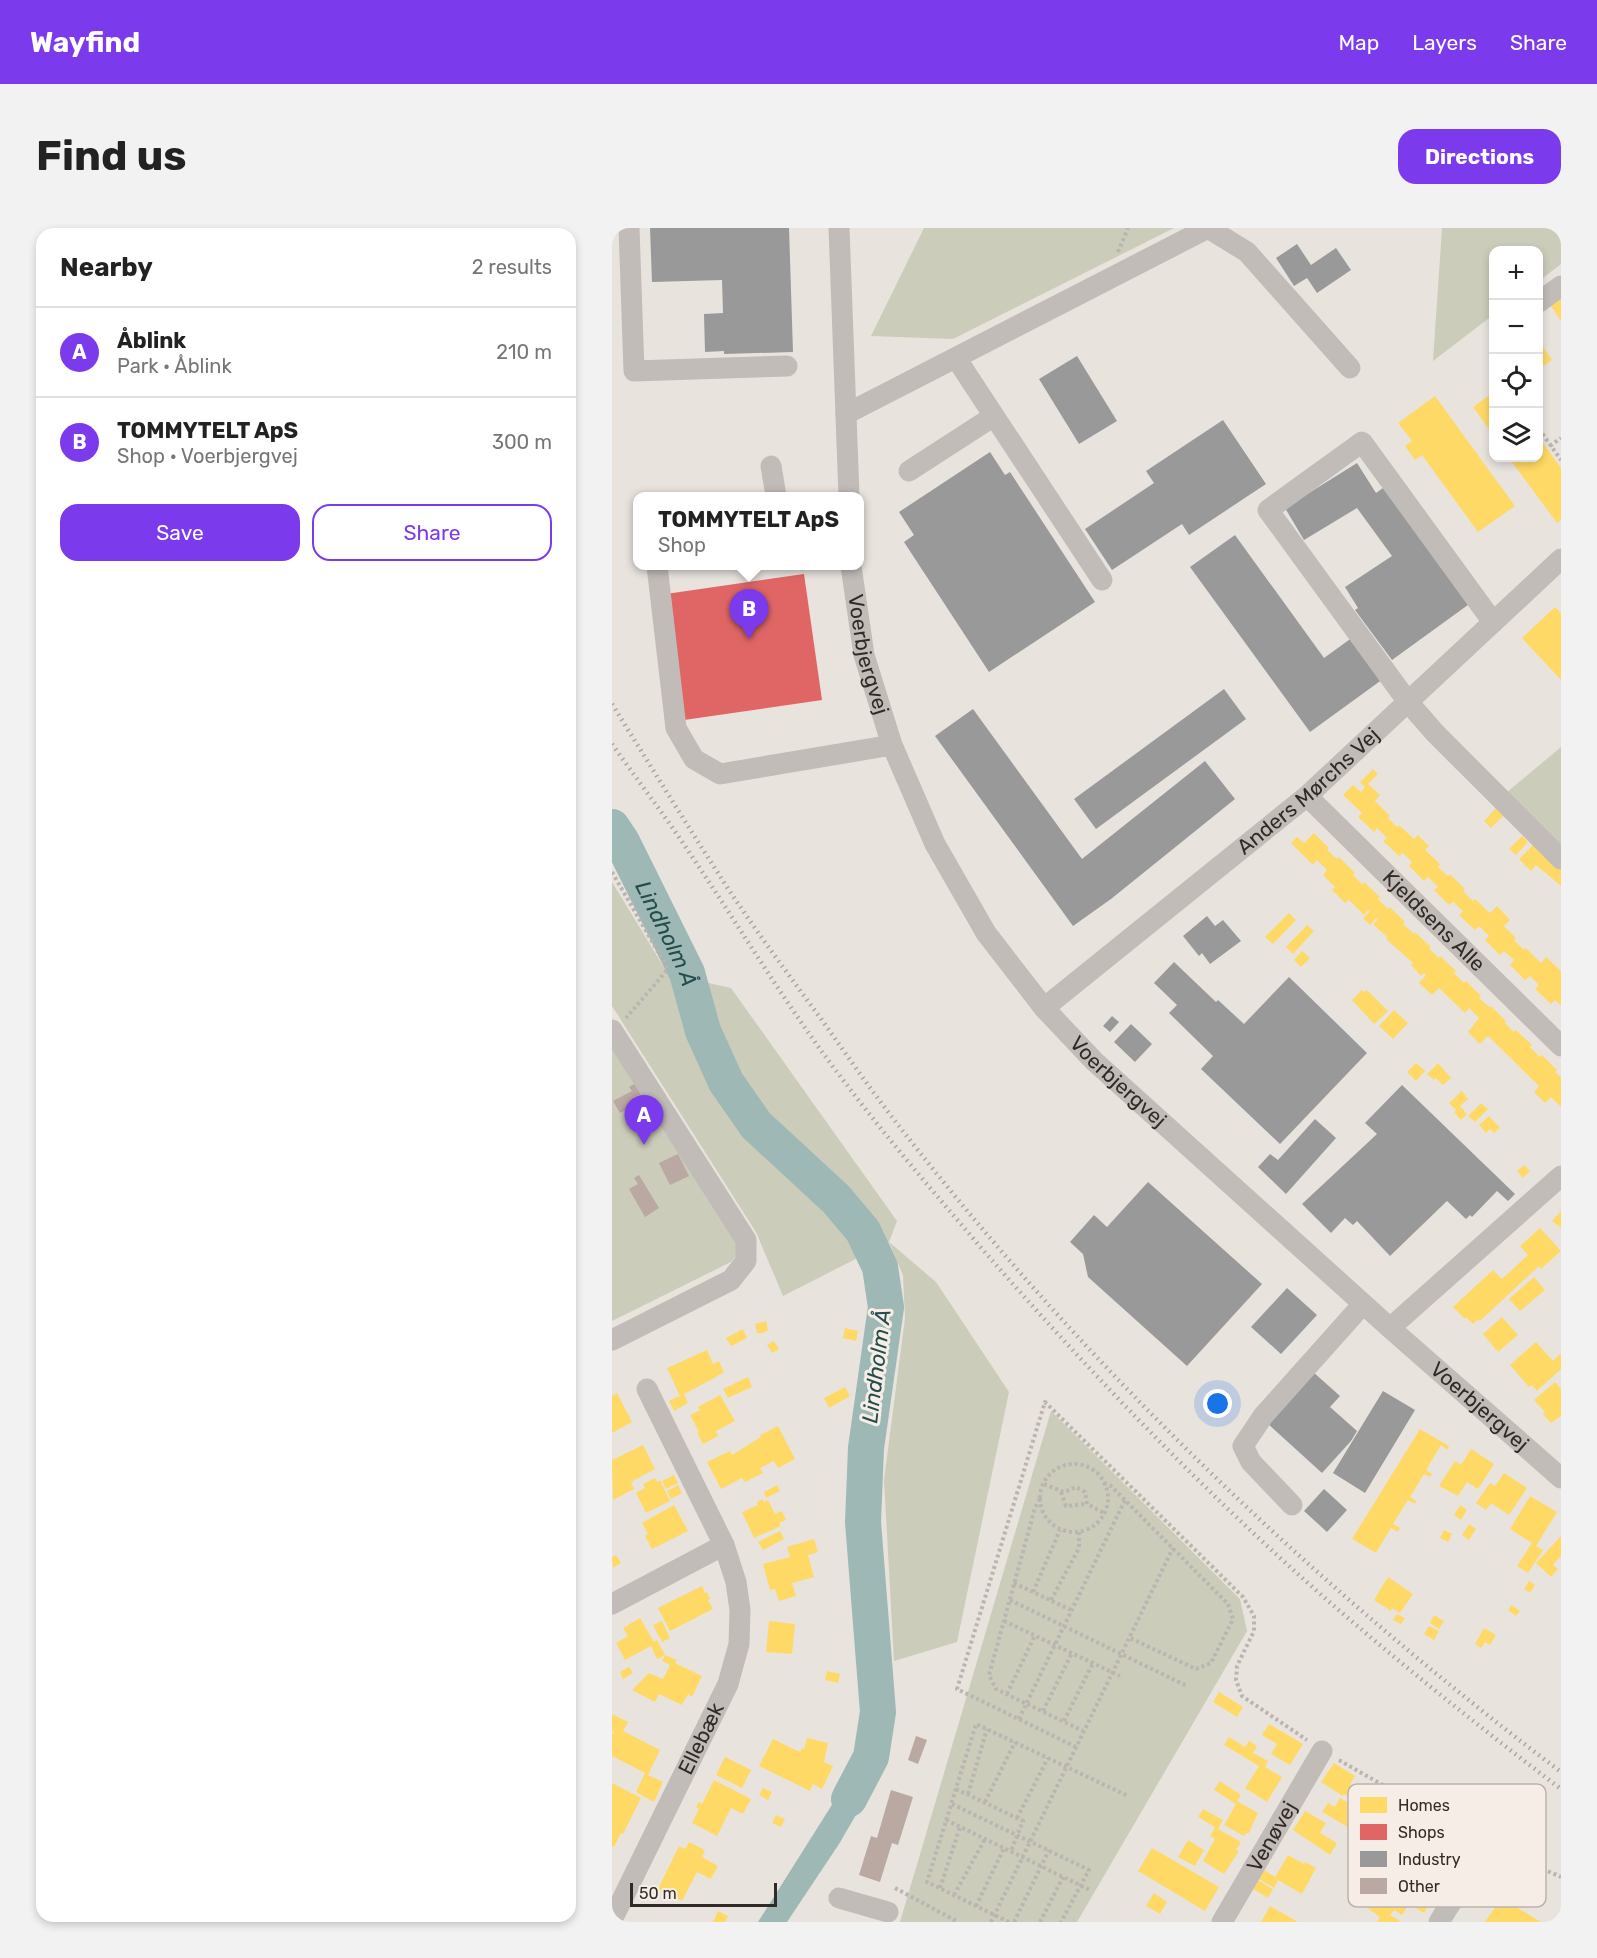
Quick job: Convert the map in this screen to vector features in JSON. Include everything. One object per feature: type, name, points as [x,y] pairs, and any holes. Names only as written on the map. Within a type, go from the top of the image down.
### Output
[{"type":"street","points":[[629,228],[634,371],[787,366]]},
{"type":"street","points":[[839,228],[849,492]]},
{"type":"street","points":[[846,414],[1208,228],[1247,252],[1350,368]]},
{"type":"street","points":[[1542,300],[1561,286]]},
{"type":"street","points":[[956,358],[1102,580]]},
{"type":"street","points":[[909,471],[994,416]]},
{"type":"street","points":[[1493,622],[1362,442],[1268,510],[1408,702],[1435,733],[1561,859]]},
{"type":"street","points":[[771,466],[775,492]]},
{"type":"street","name":"Anders Mørchs Vej","points":[[1044,1008],[1307,796],[1561,559]]},
{"type":"street","points":[[657,570],[676,728],[694,759],[720,774],[892,745]]},
{"type":"street","name":"Voerbjergvej","points":[[852,570],[864,655],[892,745],[935,844],[986,933],[1044,1008],[1094,1061],[1363,1304],[1561,1478]]},
{"type":"street","name":"Kjeldsens Alle","points":[[1307,796],[1561,1046]]},
{"type":"street","points":[[612,1340],[730,1280],[746,1261],[746,1240],[613,1031]]},
{"type":"street","points":[[1390,1328],[1561,1176]]},
{"type":"street","points":[[1292,1505],[1251,1462],[1243,1446],[1263,1416],[1363,1304]]},
{"type":"street","name":"Ellebæk","points":[[612,1920],[728,1684],[739,1644],[740,1610],[736,1582],[724,1545],[647,1389]]},
{"type":"street","points":[[612,1604],[724,1545]]},
{"type":"street","name":"Venøvej","points":[[1222,1922],[1322,1751]]},
{"type":"street","points":[[839,1898],[888,1912]]},
{"type":"street","points":[[1439,1922],[1448,1907]]},
{"type":"path","points":[[1543,435],[1561,460]]},
{"type":"path","points":[[1550,446],[1561,438]]},
{"type":"path","points":[[612,872],[668,969],[613,1031]]},
{"type":"path","points":[[1076,1747],[957,1689],[1045,1401],[1243,1598],[1254,1616],[1254,1631],[1237,1666],[1236,1680],[1242,1696],[1322,1751],[1380,1784]]},
{"type":"path","points":[[1040,1499],[1046,1517],[1052,1525],[1060,1530],[1079,1532],[1095,1524],[1104,1513],[1108,1501],[1104,1483],[1098,1475],[1080,1465],[1060,1467],[1044,1484],[1035,1508],[989,1675],[996,1689],[1083,1731]]},
{"type":"path","points":[[1104,1483],[1111,1486],[1228,1604],[1233,1619],[1211,1663],[1196,1669],[1128,1637]]},
{"type":"path","points":[[1044,1484],[1064,1492],[1076,1486],[1085,1492],[1087,1504]]},
{"type":"path","points":[[1060,1491],[1066,1506],[1087,1504],[1104,1513]]},
{"type":"path","points":[[1019,1719],[1125,1500]]},
{"type":"path","points":[[1033,1592],[1060,1530]]},
{"type":"path","points":[[1051,1600],[1078,1548],[1079,1532]]},
{"type":"path","points":[[991,1922],[1173,1548]]},
{"type":"path","points":[[1014,1583],[1071,1610]]},
{"type":"path","points":[[1010,1600],[1187,1686]]},
{"type":"path","points":[[1004,1621],[1120,1676]]},
{"type":"path","points":[[1007,1694],[1035,1635]]},
{"type":"path","points":[[1043,1711],[1072,1653]]},
{"type":"path","points":[[1064,1721],[1093,1663]]},
{"type":"path","points":[[1009,1922],[927,1882],[976,1724],[1128,1796]]},
{"type":"path","points":[[968,1794],[987,1730]]},
{"type":"path","points":[[985,1802],[1015,1742]]},
{"type":"path","points":[[1017,1818],[1048,1758]]},
{"type":"path","points":[[956,1789],[1023,1821],[1011,1852]]},
{"type":"path","points":[[952,1804],[1089,1870],[1061,1922]]},
{"type":"path","points":[[946,1820],[1090,1890]]},
{"type":"path","points":[[940,1888],[960,1827]]},
{"type":"path","points":[[954,1895],[985,1839]]},
{"type":"path","points":[[976,1906],[1004,1848]]},
{"type":"path","points":[[1014,1922],[1049,1850]]},
{"type":"path","points":[[1546,1870],[1561,1876]]},
{"type":"path","points":[[1040,1922],[1063,1877]]},
{"type":"path","points":[[895,1888],[958,1922]]},
{"type":"green space","points":[[924,228],[1174,228],[953,339],[871,336]]},
{"type":"green space","points":[[1442,228],[1561,228],[1561,264],[1543,278],[1543,246],[1489,246],[1489,318],[1433,361]]},
{"type":"green space","points":[[1561,747],[1561,850],[1506,793]]},
{"type":"green space","points":[[612,882],[668,974],[731,988],[897,1221],[889,1242],[783,1296],[756,1232],[612,1006]]},
{"type":"green space","points":[[612,1044],[739,1246],[738,1254],[731,1262],[612,1321]]},
{"type":"green space","points":[[889,1242],[936,1282],[1009,1392],[957,1642],[894,1661],[884,1480],[905,1318],[903,1275]]},
{"type":"green space","points":[[1051,1411],[1240,1599],[1247,1631],[1077,1922],[900,1922]]},
{"type":"water","points":[[883,1756],[871,1789],[839,1844],[787,1922],[758,1922],[852,1773],[871,1757]]},
{"type":"building: Homes","points":[[1561,297],[1561,321],[1550,305]]},
{"type":"building: Homes","points":[[1543,347],[1552,360],[1543,366]]},
{"type":"building: Homes","points":[[1435,396],[1515,506],[1478,532],[1422,455],[1415,460],[1405,446],[1412,441],[1398,423]]},
{"type":"building: Homes","points":[[1489,396],[1489,429],[1473,407]]},
{"type":"building: Homes","points":[[1543,443],[1561,468],[1561,520],[1557,523],[1512,462],[1543,462]]},
{"type":"building: Homes","points":[[1555,607],[1561,613],[1561,680],[1522,638]]},
{"type":"building: Homes","points":[[1373,769],[1378,774],[1368,784],[1380,795],[1375,801],[1390,816],[1388,818],[1414,839],[1418,835],[1429,846],[1425,850],[1440,864],[1438,867],[1448,876],[1450,874],[1473,901],[1475,899],[1490,913],[1497,906],[1510,920],[1504,926],[1524,950],[1526,948],[1541,963],[1546,957],[1561,971],[1561,1006],[1555,1000],[1551,1004],[1535,989],[1539,985],[1530,976],[1525,980],[1510,965],[1514,960],[1504,951],[1500,955],[1485,940],[1489,936],[1479,926],[1475,930],[1459,915],[1463,911],[1453,902],[1449,905],[1434,890],[1438,887],[1428,877],[1424,881],[1409,866],[1412,862],[1403,853],[1399,856],[1383,841],[1387,838],[1377,828],[1374,832],[1358,817],[1362,813],[1343,795],[1353,785],[1361,792],[1365,787],[1360,782]]},
{"type":"building: Homes","points":[[1497,807],[1504,815],[1491,828],[1484,821]]},
{"type":"building: Homes","points":[[1314,833],[1329,848],[1327,850],[1337,859],[1339,857],[1355,873],[1353,875],[1362,884],[1364,882],[1380,897],[1378,899],[1388,909],[1390,907],[1405,922],[1403,924],[1431,947],[1429,948],[1456,971],[1454,973],[1464,983],[1466,981],[1481,996],[1479,998],[1489,1007],[1491,1006],[1514,1032],[1516,1030],[1532,1045],[1530,1047],[1540,1057],[1542,1055],[1557,1070],[1555,1072],[1561,1077],[1561,1107],[1551,1097],[1545,1103],[1534,1092],[1539,1086],[1488,1036],[1480,1044],[1468,1032],[1479,1018],[1469,1008],[1465,1013],[1439,988],[1432,995],[1419,983],[1426,975],[1424,973],[1421,976],[1411,965],[1413,963],[1373,924],[1378,919],[1376,918],[1370,925],[1363,918],[1370,911],[1368,910],[1364,915],[1349,900],[1345,903],[1332,890],[1335,887],[1323,875],[1327,870],[1317,860],[1313,865],[1291,843],[1297,837],[1304,843]]},
{"type":"building: Homes","points":[[1522,836],[1528,842],[1516,855],[1509,849]]},
{"type":"building: Homes","points":[[1537,841],[1561,864],[1561,886],[1536,865],[1531,871],[1519,859]]},
{"type":"building: Homes","points":[[1289,913],[1296,920],[1273,944],[1265,937]]},
{"type":"building: Homes","points":[[1307,925],[1314,931],[1293,954],[1286,947]]},
{"type":"building: Homes","points":[[1302,951],[1310,958],[1301,967],[1294,960]]},
{"type":"building: Homes","points":[[1362,990],[1364,992],[1367,990],[1388,1011],[1374,1024],[1352,1000]]},
{"type":"building: Homes","points":[[1394,1010],[1408,1023],[1393,1039],[1379,1026]]},
{"type":"building: Homes","points":[[1416,1063],[1425,1071],[1416,1081],[1407,1072]]},
{"type":"building: Homes","points":[[1438,1063],[1451,1078],[1443,1085],[1436,1078],[1434,1080],[1427,1074]]},
{"type":"building: Homes","points":[[1462,1091],[1468,1099],[1460,1106],[1467,1114],[1461,1120],[1449,1103]]},
{"type":"building: Homes","points":[[1481,1103],[1488,1109],[1475,1122],[1468,1116]]},
{"type":"building: Homes","points":[[1489,1116],[1500,1128],[1494,1133],[1490,1129],[1486,1133],[1479,1125]]},
{"type":"building: Homes","points":[[1524,1165],[1530,1171],[1523,1178],[1517,1171]]},
{"type":"building: Homes","points":[[1561,1211],[1561,1228],[1552,1221]]},
{"type":"building: Homes","points":[[1540,1228],[1561,1251],[1541,1269],[1539,1266],[1480,1321],[1478,1319],[1473,1324],[1466,1317],[1465,1319],[1453,1307],[1493,1270],[1502,1279],[1528,1255],[1520,1246]]},
{"type":"building: Homes","points":[[1534,1277],[1545,1290],[1520,1311],[1509,1299]]},
{"type":"building: Homes","points":[[1502,1317],[1518,1335],[1498,1352],[1483,1334]]},
{"type":"building: Homes","points":[[766,1321],[768,1330],[757,1333],[755,1324]]},
{"type":"building: Homes","points":[[845,1328],[858,1331],[856,1341],[843,1338]]},
{"type":"building: Homes","points":[[743,1329],[747,1338],[731,1346],[726,1338]]},
{"type":"building: Homes","points":[[774,1341],[779,1349],[772,1353],[767,1345]]},
{"type":"building: Homes","points":[[1536,1342],[1553,1361],[1561,1353],[1561,1369],[1537,1391],[1532,1385],[1529,1387],[1510,1365]]},
{"type":"building: Homes","points":[[707,1350],[713,1364],[719,1361],[724,1372],[684,1394],[688,1403],[674,1411],[669,1401],[680,1396],[667,1368]]},
{"type":"building: Homes","points":[[748,1377],[752,1387],[728,1398],[723,1389]]},
{"type":"building: Homes","points":[[1555,1382],[1561,1389],[1561,1416],[1551,1423],[1534,1400]]},
{"type":"building: Homes","points":[[845,1387],[850,1396],[829,1408],[824,1398]]},
{"type":"building: Homes","points":[[617,1393],[632,1422],[612,1433],[612,1396]]},
{"type":"building: Homes","points":[[720,1395],[735,1421],[716,1431],[718,1436],[703,1444],[690,1415],[700,1410],[698,1407]]},
{"type":"building: Homes","points":[[778,1426],[795,1459],[778,1468],[774,1461],[760,1468],[763,1473],[745,1482],[742,1478],[721,1489],[707,1462],[730,1451],[732,1455],[761,1437],[760,1435]]},
{"type":"building: Homes","points":[[1420,1429],[1449,1446],[1447,1450],[1441,1445],[1426,1470],[1432,1474],[1430,1477],[1424,1474],[1410,1497],[1416,1501],[1415,1504],[1408,1500],[1393,1524],[1400,1528],[1398,1532],[1391,1528],[1376,1553],[1352,1539]]},
{"type":"building: Homes","points":[[643,1445],[655,1469],[631,1482],[634,1489],[613,1500],[612,1460]]},
{"type":"building: Homes","points":[[1471,1449],[1494,1464],[1478,1489],[1467,1482],[1458,1496],[1439,1486],[1455,1461],[1461,1465]]},
{"type":"building: Homes","points":[[1504,1473],[1527,1488],[1509,1515],[1491,1503],[1486,1510],[1476,1503],[1490,1483],[1495,1486]]},
{"type":"building: Homes","points":[[674,1475],[678,1483],[666,1489],[662,1481]]},
{"type":"building: Homes","points":[[655,1478],[657,1482],[660,1480],[670,1501],[646,1513],[636,1493],[645,1488],[643,1484]]},
{"type":"building: Homes","points":[[678,1485],[682,1493],[671,1499],[667,1491]]},
{"type":"building: Homes","points":[[777,1485],[780,1491],[766,1498],[764,1492]]},
{"type":"building: Homes","points":[[1530,1496],[1557,1512],[1536,1546],[1543,1550],[1528,1573],[1517,1566],[1532,1543],[1510,1529]]},
{"type":"building: Homes","points":[[762,1499],[764,1502],[768,1500],[775,1514],[782,1511],[786,1520],[779,1523],[781,1526],[754,1538],[742,1512],[758,1505],[757,1502]]},
{"type":"building: Homes","points":[[674,1505],[688,1531],[652,1549],[645,1536],[648,1534],[642,1523]]},
{"type":"building: Homes","points":[[1460,1505],[1467,1510],[1461,1520],[1454,1515]]},
{"type":"building: Homes","points":[[1469,1524],[1476,1529],[1469,1540],[1462,1535]]},
{"type":"building: Homes","points":[[1444,1530],[1452,1534],[1448,1542],[1440,1538]]},
{"type":"building: Homes","points":[[780,1531],[784,1539],[763,1550],[758,1542]]},
{"type":"building: Homes","points":[[1561,1536],[1561,1556],[1553,1565],[1558,1569],[1551,1577],[1536,1563]]},
{"type":"building: Homes","points":[[814,1539],[818,1552],[808,1555],[814,1577],[792,1583],[796,1596],[779,1601],[775,1589],[770,1590],[763,1564],[790,1557],[787,1547]]},
{"type":"building: Homes","points":[[616,1555],[621,1563],[613,1568],[612,1557]]},
{"type":"building: Homes","points":[[1388,1577],[1413,1594],[1400,1613],[1392,1608],[1391,1611],[1374,1600]]},
{"type":"building: Homes","points":[[1529,1581],[1535,1585],[1530,1593],[1524,1589]]},
{"type":"building: Homes","points":[[702,1586],[705,1593],[707,1592],[713,1609],[670,1631],[658,1608]]},
{"type":"building: Homes","points":[[1512,1605],[1520,1611],[1516,1616],[1508,1610]]},
{"type":"building: Homes","points":[[1397,1614],[1405,1618],[1401,1624],[1393,1620]]},
{"type":"building: Homes","points":[[1434,1615],[1444,1621],[1439,1629],[1430,1623]]},
{"type":"building: Homes","points":[[640,1618],[654,1642],[657,1640],[665,1655],[657,1659],[651,1646],[625,1660],[616,1643],[628,1636],[623,1628]]},
{"type":"building: Homes","points":[[662,1621],[670,1638],[662,1642],[653,1625]]},
{"type":"building: Homes","points":[[769,1621],[795,1624],[792,1654],[766,1652]]},
{"type":"building: Homes","points":[[1429,1626],[1439,1631],[1434,1640],[1424,1634]]},
{"type":"building: Homes","points":[[1484,1628],[1496,1635],[1490,1645],[1485,1642],[1481,1648],[1475,1644]]},
{"type":"building: Homes","points":[[665,1655],[677,1660],[675,1663],[702,1676],[692,1697],[688,1694],[682,1705],[659,1694],[655,1702],[632,1690],[649,1673],[663,1679],[670,1665],[662,1661]]},
{"type":"building: Homes","points":[[629,1667],[633,1673],[623,1679],[620,1672]]},
{"type":"building: Homes","points":[[827,1671],[840,1674],[838,1683],[825,1680]]},
{"type":"building: Homes","points":[[1219,1692],[1243,1707],[1237,1717],[1213,1702]]},
{"type":"building: Homes","points":[[612,1714],[628,1722],[623,1731],[660,1750],[648,1775],[663,1782],[654,1802],[636,1792],[645,1773],[612,1756],[614,1732],[612,1731]]},
{"type":"building: Homes","points":[[1269,1724],[1303,1744],[1290,1765],[1271,1754],[1277,1744],[1262,1735]]},
{"type":"building: Homes","points":[[1229,1737],[1245,1747],[1249,1741],[1257,1746],[1253,1753],[1268,1761],[1265,1767],[1282,1777],[1267,1802],[1245,1788],[1259,1766],[1224,1745]]},
{"type":"building: Homes","points":[[807,1738],[828,1743],[824,1762],[833,1766],[822,1789],[813,1784],[810,1791],[759,1766],[773,1739],[800,1752],[802,1748],[804,1749]]},
{"type":"building: Homes","points":[[725,1757],[751,1770],[742,1788],[716,1775]]},
{"type":"building: Homes","points":[[1334,1763],[1355,1776],[1348,1784],[1348,1797],[1321,1782]]},
{"type":"building: Homes","points":[[714,1780],[751,1799],[743,1814],[731,1808],[717,1836],[692,1823],[699,1809],[696,1807],[699,1802],[702,1804]]},
{"type":"building: Homes","points":[[1220,1781],[1241,1795],[1237,1801],[1258,1813],[1249,1833],[1244,1836],[1224,1825],[1236,1804],[1214,1790]]},
{"type":"building: Homes","points":[[612,1783],[641,1798],[614,1847],[612,1846]]},
{"type":"building: Homes","points":[[763,1788],[772,1792],[768,1800],[759,1795]]},
{"type":"building: Homes","points":[[1340,1798],[1348,1803],[1348,1827],[1322,1812],[1328,1803],[1335,1807]]},
{"type":"building: Homes","points":[[1203,1809],[1223,1820],[1218,1829],[1241,1842],[1236,1850],[1239,1851],[1224,1874],[1203,1861],[1215,1839],[1210,1836],[1215,1827],[1198,1817]]},
{"type":"building: Homes","points":[[1305,1811],[1326,1823],[1320,1833],[1337,1843],[1330,1855],[1293,1830]]},
{"type":"building: Homes","points":[[776,1815],[785,1819],[781,1827],[772,1823]]},
{"type":"building: Homes","points":[[1188,1840],[1204,1850],[1195,1866],[1178,1857]]},
{"type":"building: Homes","points":[[689,1842],[705,1850],[702,1857],[718,1866],[711,1879],[697,1872],[682,1901],[658,1889],[679,1846],[685,1849]]},
{"type":"building: Homes","points":[[1152,1848],[1219,1887],[1205,1911],[1138,1871]]},
{"type":"building: Homes","points":[[1288,1855],[1316,1868],[1302,1894],[1278,1880],[1274,1888],[1259,1879],[1264,1870],[1275,1877]]},
{"type":"building: Homes","points":[[1258,1880],[1273,1889],[1268,1898],[1253,1889]]},
{"type":"building: Homes","points":[[1154,1893],[1167,1902],[1160,1914],[1146,1906]]},
{"type":"building: Homes","points":[[1270,1906],[1298,1922],[1261,1922]]},
{"type":"building: Homes","points":[[1366,1907],[1407,1907],[1402,1915],[1394,1910],[1390,1915],[1401,1922],[1377,1922],[1380,1917]]},
{"type":"building: Homes","points":[[1414,1907],[1428,1907],[1424,1913]]},
{"type":"building: Homes","points":[[1495,1907],[1516,1907],[1541,1922],[1485,1922]]},
{"type":"building: Homes","points":[[718,1911],[728,1916],[725,1922],[713,1922]]},
{"type":"building: Shops","points":[[804,574],[822,700],[684,720],[666,594]]},
{"type":"building: Industry","points":[[650,228],[789,228],[793,352],[724,354],[724,351],[705,352],[704,314],[723,313],[722,280],[652,282]]},
{"type":"building: Industry","points":[[1297,244],[1311,265],[1336,248],[1351,270],[1317,293],[1307,278],[1294,286],[1276,258]]},
{"type":"building: Industry","points":[[1077,356],[1117,421],[1079,444],[1039,379]]},
{"type":"building: Industry","points":[[1223,420],[1266,484],[1189,535],[1182,524],[1112,570],[1085,529],[1154,483],[1146,471]]},
{"type":"building: Industry","points":[[990,452],[1005,475],[1010,472],[1095,602],[989,672],[904,542],[914,535],[899,512]]},
{"type":"building: Industry","points":[[1357,463],[1376,493],[1387,485],[1472,602],[1392,660],[1355,610],[1358,608],[1345,587],[1392,556],[1357,508],[1304,540],[1285,508]]},
{"type":"building: Industry","points":[[1235,535],[1324,658],[1353,637],[1383,679],[1310,732],[1190,567]]},
{"type":"building: Industry","points":[[1224,689],[1246,719],[1096,829],[1074,799]]},
{"type":"building: Industry","points":[[973,709],[1082,859],[1205,761],[1235,799],[1111,899],[1073,926],[935,736]]},
{"type":"building: Industry","points":[[1207,916],[1215,926],[1223,920],[1241,941],[1210,964],[1202,953],[1199,956],[1183,936]]},
{"type":"building: Industry","points":[[1174,962],[1216,1002],[1218,1000],[1244,1024],[1289,977],[1367,1053],[1280,1144],[1201,1069],[1213,1056],[1169,1013],[1177,1005],[1154,983]]},
{"type":"building: Industry","points":[[1112,1016],[1119,1022],[1110,1032],[1103,1026]]},
{"type":"building: Industry","points":[[1131,1024],[1152,1044],[1135,1062],[1114,1042]]},
{"type":"building: Industry","points":[[1402,1085],[1515,1194],[1508,1201],[1497,1191],[1472,1217],[1470,1215],[1466,1219],[1447,1201],[1390,1256],[1357,1221],[1353,1225],[1345,1218],[1331,1233],[1302,1204],[1377,1134],[1365,1123]]},
{"type":"building: Industry","points":[[1315,1119],[1336,1138],[1286,1194],[1258,1167],[1270,1154],[1278,1160]]},
{"type":"building: Industry","points":[[1148,1182],[1262,1284],[1187,1366],[1088,1277],[1083,1254],[1070,1242],[1094,1215],[1107,1227]]},
{"type":"building: Industry","points":[[1287,1288],[1317,1315],[1281,1354],[1251,1327]]},
{"type":"building: Industry","points":[[1312,1371],[1340,1396],[1330,1407],[1357,1431],[1322,1473],[1266,1422]]},
{"type":"building: Industry","points":[[1383,1391],[1415,1410],[1365,1493],[1333,1473]]},
{"type":"building: Industry","points":[[1324,1489],[1347,1510],[1327,1532],[1304,1511]]},
{"type":"building: Other","points":[[636,1083],[641,1094],[632,1098],[636,1105],[620,1113],[613,1101],[632,1091],[629,1087]]},
{"type":"building: Other","points":[[678,1154],[689,1176],[670,1185],[659,1163]]},
{"type":"building: Other","points":[[639,1175],[659,1208],[645,1217],[629,1189],[638,1184],[634,1178]]},
{"type":"building: Other","points":[[916,1736],[927,1740],[918,1764],[908,1760]]},
{"type":"building: Other","points":[[891,1790],[913,1797],[898,1845],[892,1843],[880,1882],[859,1875],[871,1836],[877,1838]]},
{"type":"waterway","name":"Lindholm Å","points":[[612,827],[622,842],[687,973],[703,1031],[726,1082],[756,1125],[836,1199],[863,1231],[880,1267],[886,1307],[866,1448],[863,1522],[878,1712],[871,1757],[849,1799]]},
{"type":"railway","points":[[612,704],[739,904],[866,1082],[966,1209],[1042,1298],[1204,1467],[1290,1547],[1468,1700],[1561,1772]]},
{"type":"railway","points":[[612,744],[681,841],[786,1000],[847,1085],[948,1209],[1071,1349],[1209,1491],[1305,1581],[1431,1687],[1561,1789]]},
{"type":"place","name":"TOMMYTELT ApS","points":[[749,639]]},
{"type":"place","name":"Åblink","points":[[644,1145]]}]
